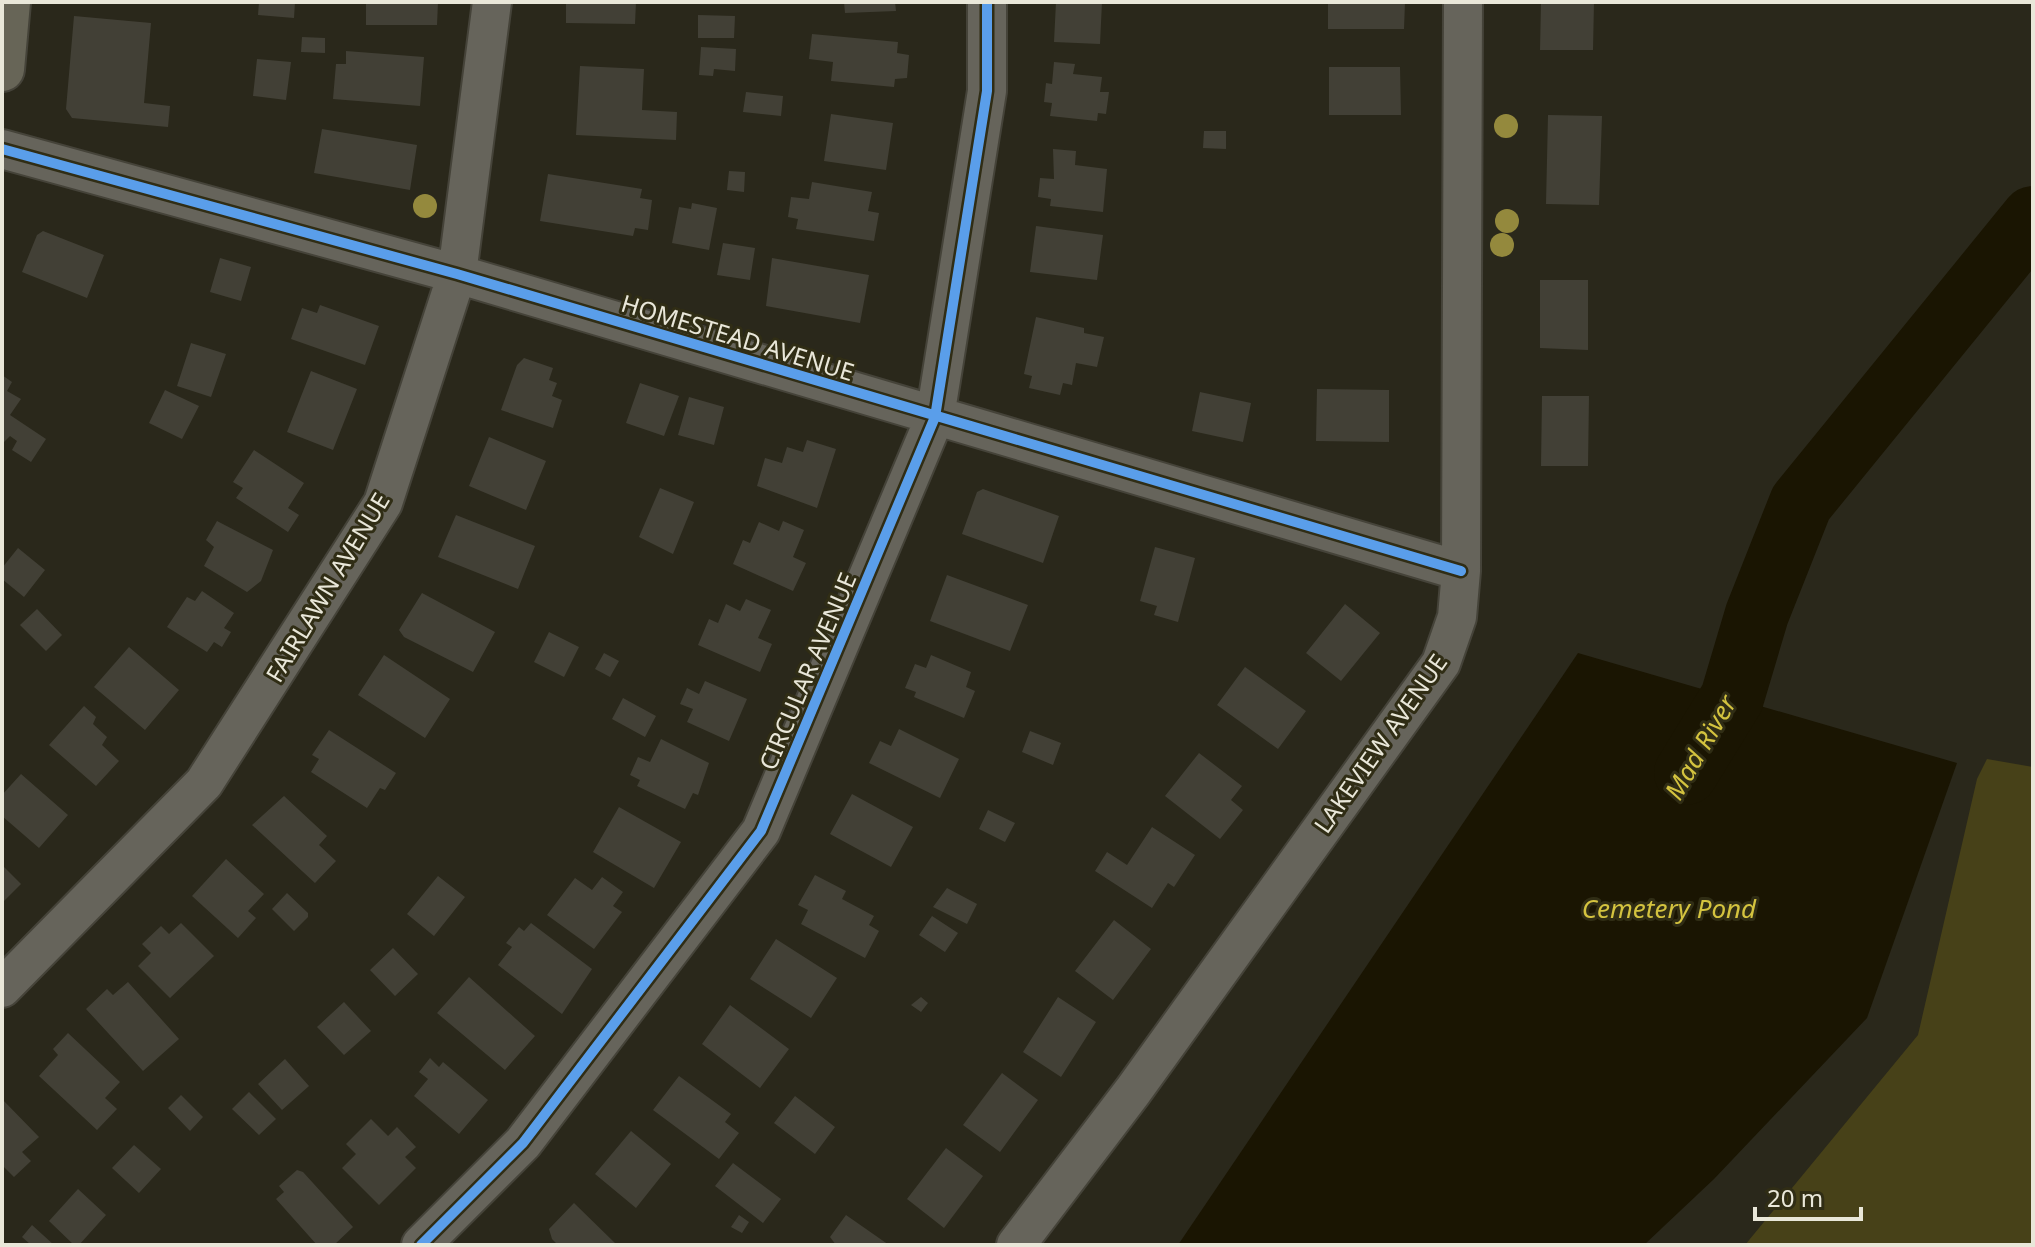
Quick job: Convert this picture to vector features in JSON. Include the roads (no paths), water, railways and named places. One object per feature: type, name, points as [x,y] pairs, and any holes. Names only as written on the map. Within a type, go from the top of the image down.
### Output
[{"type":"main road","points":[[2,69],[8,2]]},
{"type":"street","name":"FAIRLAWN AVENUE","points":[[2,988],[204,783],[383,503],[457,274],[492,2]]},
{"type":"street","name":"CIRCULAR AVENUE","points":[[421,1245],[523,1143],[761,831],[935,417],[987,91],[987,2]]},
{"type":"street","name":"LAKEVIEW AVENUE","points":[[1016,1245],[1133,1091],[1441,663],[1457,617],[1461,571],[1463,2]]},
{"type":"street","name":"HOMESTEAD AVENUE","points":[[2,149],[457,274],[1461,571]]},
{"type":"water","name":"Cemetery Pond","points":[[1578,653],[1957,763],[1867,1018],[1714,1179],[1644,1245],[1178,1245]]},
{"type":"waterway","name":"Mad River","points":[[1686,773],[1732,698],[1757,614],[1801,503],[2033,218]]}]
